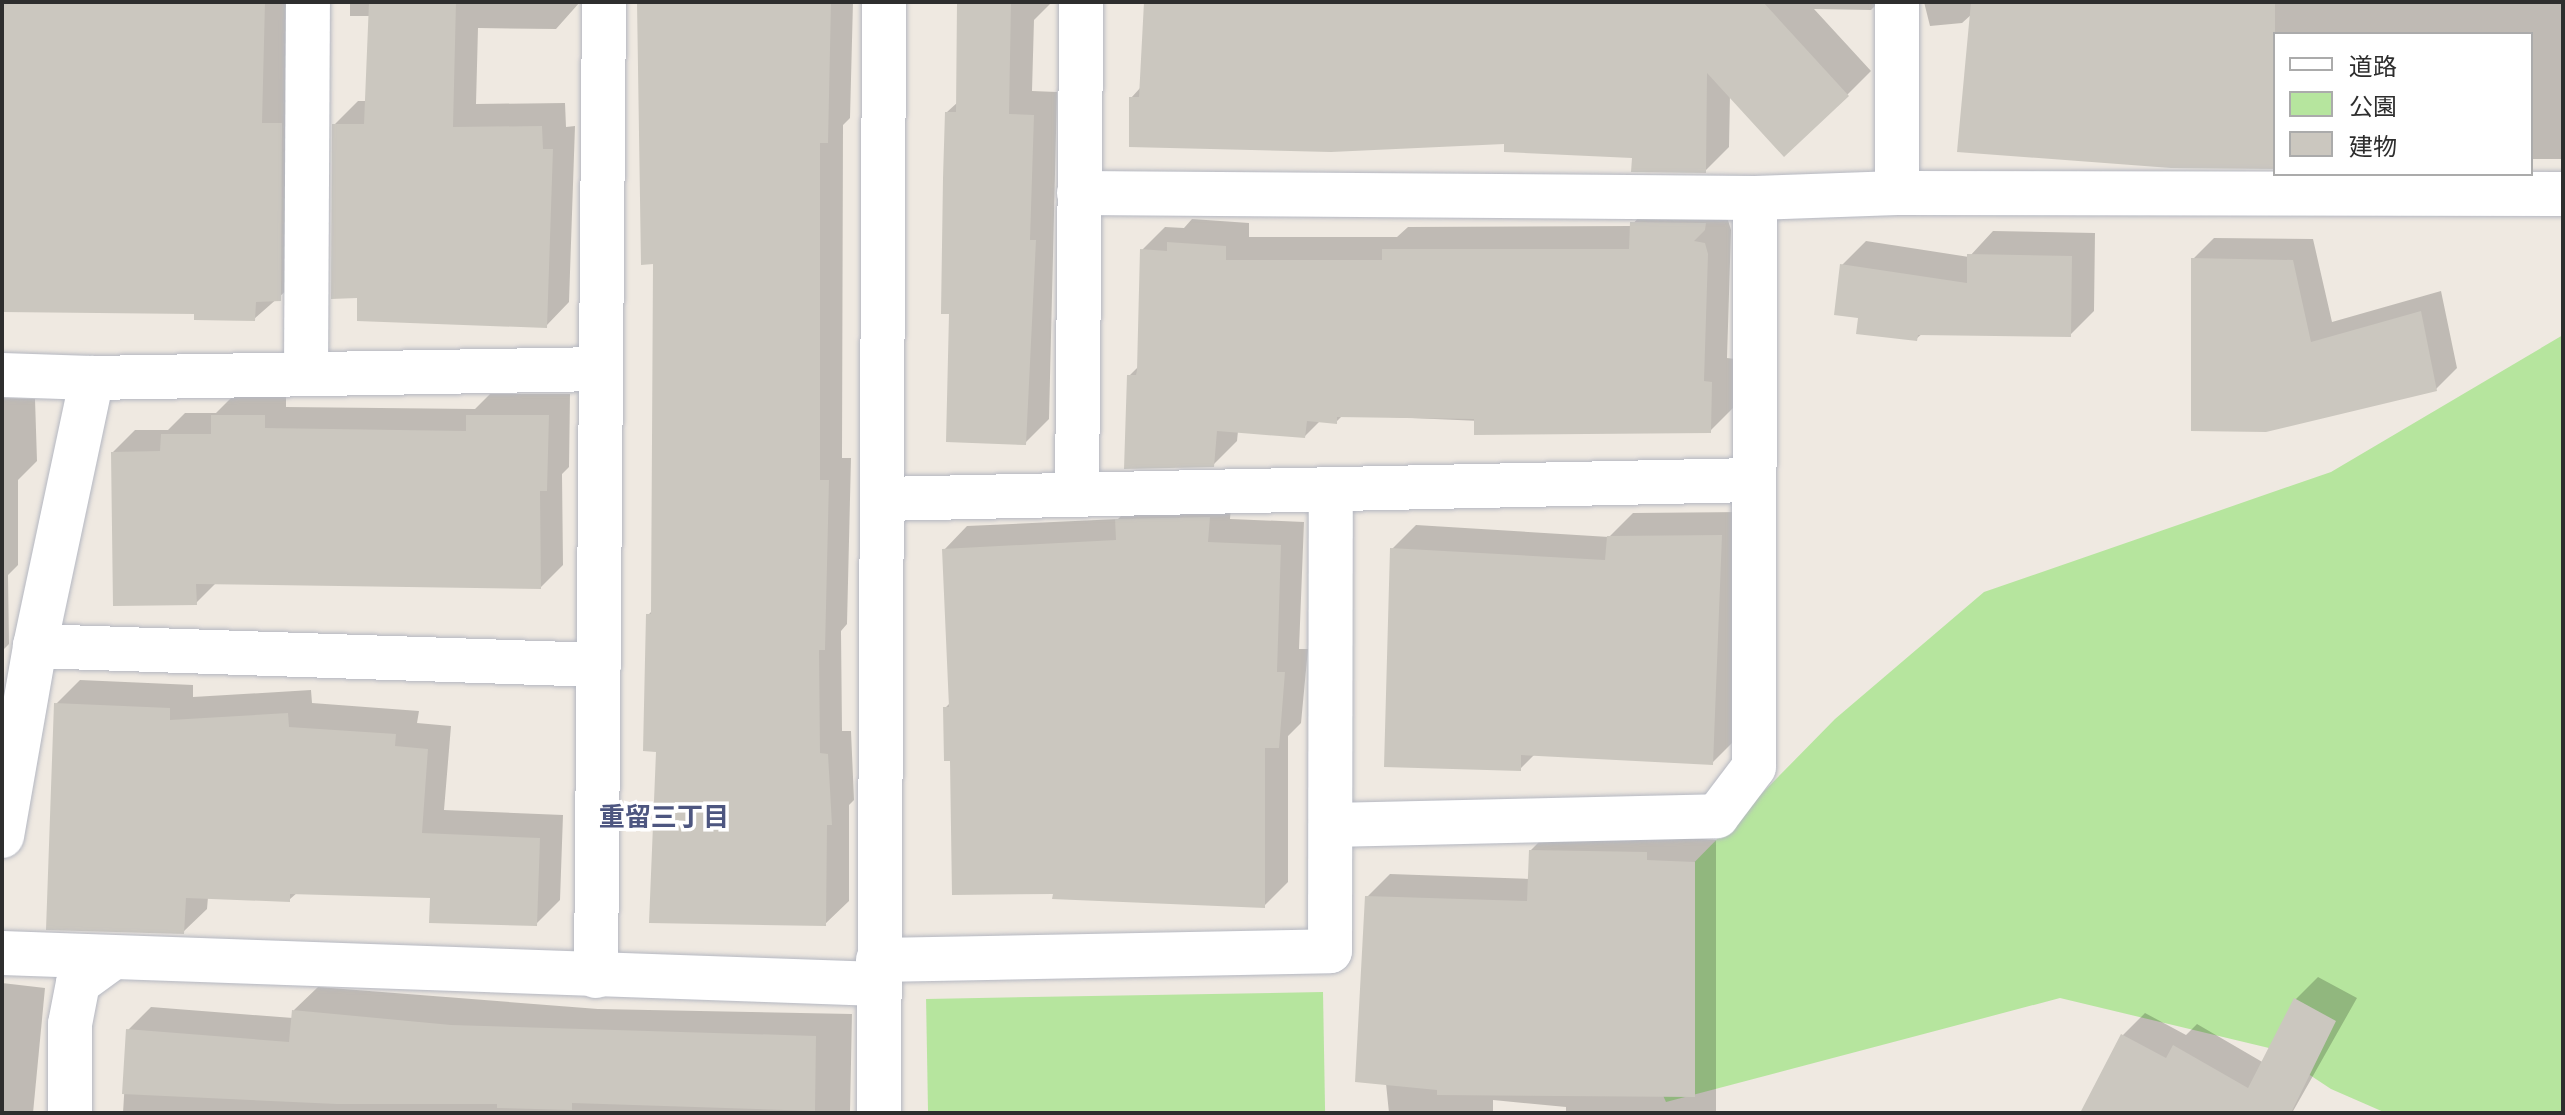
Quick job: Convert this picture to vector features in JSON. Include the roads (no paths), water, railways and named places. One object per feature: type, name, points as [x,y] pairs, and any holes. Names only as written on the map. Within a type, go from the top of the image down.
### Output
[{"type":"street","points":[[306,372],[308,2]]},
{"type":"street","points":[[596,976],[604,2]]},
{"type":"street","points":[[879,1113],[884,2]]},
{"type":"street","points":[[1077,494],[1081,2]]},
{"type":"street","points":[[1897,2],[1897,193]]},
{"type":"street","points":[[1079,193],[1755,198],[1897,193],[2563,194]]},
{"type":"street","points":[[1331,825],[1717,816],[1754,767],[1755,198]]},
{"type":"street","points":[[2,375],[92,378],[601,369]]},
{"type":"street","points":[[2,836],[35,646],[92,378]]},
{"type":"street","points":[[882,499],[1754,480]]},
{"type":"street","points":[[2,953],[110,960],[596,976],[878,972],[1330,951],[1331,489]]},
{"type":"street","points":[[35,646],[599,665]]},
{"type":"street","points":[[70,1113],[70,1024],[78,983],[110,960]]},
{"type":"district","name":"重留三丁目","points":[[664,816]]}]
